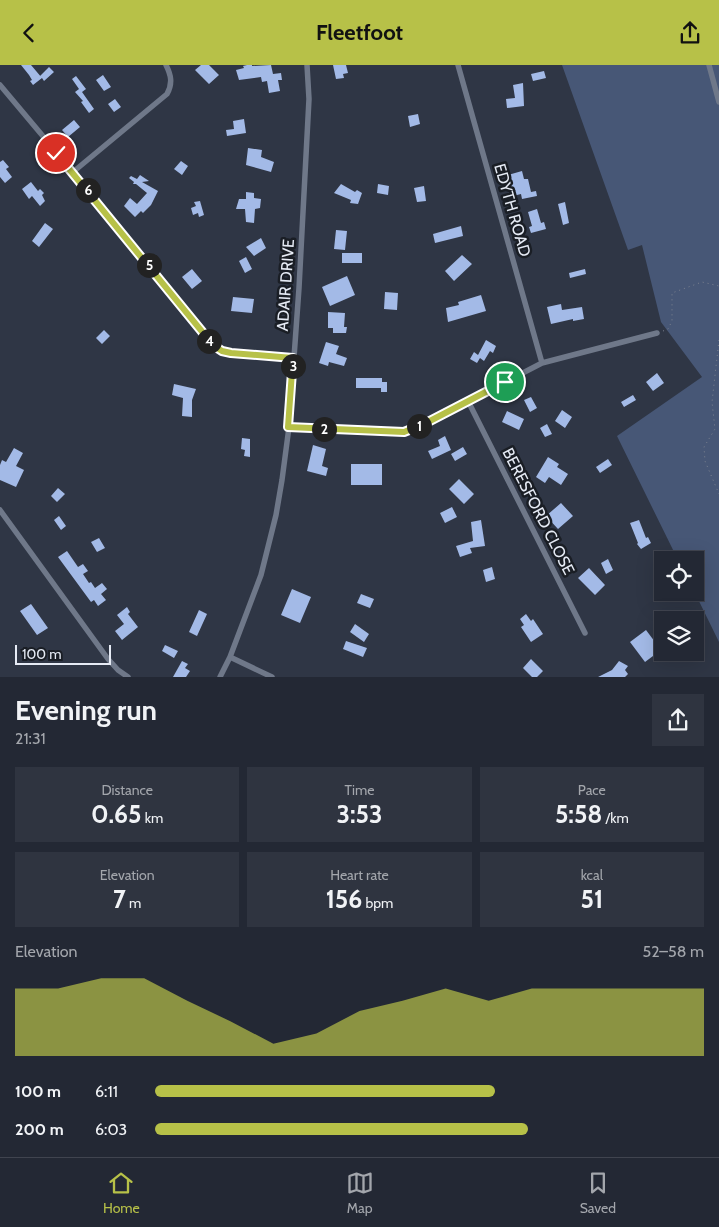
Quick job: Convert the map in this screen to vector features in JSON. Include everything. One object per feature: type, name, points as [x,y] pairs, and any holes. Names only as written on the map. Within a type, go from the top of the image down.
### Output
[{"type":"street","points":[[73,172],[168,93],[172,80],[166,65]]},
{"type":"street","name":"ADAIR DRIVE","points":[[220,677],[230,657],[261,575],[276,515],[282,480],[299,288],[309,99],[307,65]]},
{"type":"street","name":"EDYTH ROAD","points":[[458,65],[542,363]]},
{"type":"street","points":[[710,65],[719,102]]},
{"type":"street","points":[[0,85],[213,345],[222,351],[231,353],[293,358]]},
{"type":"street","points":[[288,427],[404,432],[426,423],[542,363],[657,333]]},
{"type":"street","name":"BERESFORD CLOSE","points":[[468,401],[585,633]]},
{"type":"street","points":[[0,510],[108,659],[128,677]]},
{"type":"street","points":[[230,657],[272,677]]},
{"type":"path","points":[[657,333],[668,329],[672,321],[672,293],[702,282],[719,286]]},
{"type":"path","points":[[719,340],[712,402],[715,429],[704,447],[705,461],[719,494]]},
{"type":"shaded area","points":[[562,65],[719,65],[719,642],[699,601],[704,601],[704,551],[674,551],[617,436],[702,377],[661,322],[642,245],[628,250]]},
{"type":"building","points":[[21,65],[31,65],[40,76],[49,67],[54,72],[44,81],[42,78],[33,85],[29,75]]},
{"type":"building","points":[[201,65],[209,65],[219,75],[209,84],[195,70]]},
{"type":"building","points":[[247,65],[271,65],[273,74],[281,73],[282,80],[278,80],[280,91],[269,93],[267,81],[262,82],[261,77],[239,80],[236,70]]},
{"type":"building","points":[[333,65],[346,65],[348,73],[343,74],[344,78],[336,79]]},
{"type":"building","points":[[544,71],[546,78],[533,81],[531,74]]},
{"type":"building","points":[[103,75],[111,87],[104,91],[96,80]]},
{"type":"building","points":[[76,76],[86,89],[82,92],[94,109],[89,113],[81,102],[83,101],[75,92],[79,89],[72,79]]},
{"type":"building","points":[[523,83],[524,106],[507,108],[506,99],[515,98],[513,85]]},
{"type":"building","points":[[115,99],[121,107],[114,112],[108,104]]},
{"type":"building","points":[[418,114],[420,124],[410,127],[408,116]]},
{"type":"building","points":[[244,119],[246,133],[227,136],[226,130],[234,129],[233,121]]},
{"type":"building","points":[[74,120],[80,127],[68,137],[62,130]]},
{"type":"building","points":[[248,148],[262,150],[261,157],[274,162],[271,172],[246,165]]},
{"type":"building","points":[[3,160],[9,167],[6,169],[12,177],[5,183],[0,177],[0,162]]},
{"type":"building","points":[[181,161],[188,166],[182,175],[174,169]]},
{"type":"building","points":[[522,171],[524,179],[528,179],[531,192],[536,191],[537,196],[522,199],[521,194],[513,196],[508,175]]},
{"type":"building","points":[[140,175],[149,181],[142,182],[158,191],[151,205],[143,213],[141,211],[135,217],[124,206],[130,198],[137,204],[147,193],[136,184],[133,184],[134,182],[129,178],[131,176],[137,179]]},
{"type":"building","points":[[31,182],[38,191],[40,189],[44,193],[42,195],[45,201],[40,206],[32,196],[29,199],[22,189]]},
{"type":"building","points":[[341,184],[355,192],[357,190],[362,193],[358,204],[350,203],[351,200],[334,193]]},
{"type":"building","points":[[378,184],[389,186],[388,195],[377,193]]},
{"type":"building","points":[[424,186],[426,201],[417,202],[414,188]]},
{"type":"building","points":[[246,192],[254,193],[254,198],[261,199],[260,208],[255,209],[254,223],[246,222],[245,209],[236,209],[239,199],[246,199]]},
{"type":"building","points":[[200,201],[204,215],[199,217],[198,213],[193,215],[191,208],[196,206],[194,202]]},
{"type":"building","points":[[565,202],[569,223],[563,225],[558,204]]},
{"type":"building","points":[[537,209],[541,223],[544,222],[546,229],[531,233],[529,227],[532,226],[528,212]]},
{"type":"building","points":[[45,223],[53,229],[39,247],[32,241]]},
{"type":"building","points":[[461,226],[463,236],[435,243],[433,234]]},
{"type":"building","points":[[336,230],[347,231],[345,250],[334,249]]},
{"type":"building","points":[[261,238],[266,248],[254,256],[246,247]]},
{"type":"building","points":[[342,253],[362,253],[362,263],[342,263]]},
{"type":"building","points":[[462,255],[472,264],[454,281],[445,271]]},
{"type":"building","points":[[246,257],[252,269],[245,273],[239,261]]},
{"type":"building","points":[[192,269],[202,281],[192,289],[182,277]]},
{"type":"building","points":[[585,269],[586,274],[570,278],[569,273]]},
{"type":"building","points":[[347,276],[355,295],[330,306],[322,287]]},
{"type":"building","points":[[385,292],[398,293],[397,310],[384,309]]},
{"type":"building","points":[[481,295],[486,311],[448,322],[446,308],[459,305],[458,302]]},
{"type":"building","points":[[233,297],[254,299],[252,313],[231,311]]},
{"type":"building","points":[[561,304],[562,310],[582,307],[584,319],[573,321],[573,319],[551,324],[547,307]]},
{"type":"building","points":[[328,312],[345,313],[344,327],[347,327],[346,333],[333,333],[333,328],[328,328]]},
{"type":"building","points":[[104,330],[110,336],[102,344],[96,338]]},
{"type":"building","points":[[486,340],[496,346],[493,353],[490,351],[484,361],[480,358],[477,363],[470,359],[474,352],[478,355]]},
{"type":"building","points":[[326,342],[339,346],[336,354],[347,358],[344,366],[329,362],[328,366],[319,363]]},
{"type":"building","points":[[657,373],[664,383],[653,391],[646,382]]},
{"type":"building","points":[[356,378],[382,378],[382,382],[387,382],[387,392],[381,392],[381,388],[356,388]]},
{"type":"building","points":[[174,384],[196,389],[192,400],[192,417],[182,416],[183,398],[172,395]]},
{"type":"building","points":[[633,395],[636,400],[624,407],[621,402]]},
{"type":"building","points":[[531,397],[537,408],[530,412],[524,400]]},
{"type":"building","points":[[562,410],[572,417],[565,428],[555,421]]},
{"type":"building","points":[[507,411],[524,419],[519,430],[502,422]]},
{"type":"building","points":[[547,424],[552,434],[545,437],[540,428]]},
{"type":"building","points":[[445,436],[451,450],[432,459],[428,451],[440,446],[438,440]]},
{"type":"building","points":[[242,438],[250,439],[250,457],[244,456],[245,450],[241,449]]},
{"type":"building","points":[[313,445],[326,449],[322,466],[328,468],[326,476],[307,471]]},
{"type":"building","points":[[463,447],[467,454],[455,461],[451,454]]},
{"type":"building","points":[[14,448],[23,453],[16,466],[24,470],[16,487],[0,480],[2,460],[6,462]]},
{"type":"building","points":[[548,457],[559,464],[557,467],[568,474],[561,485],[549,477],[545,483],[536,477]]},
{"type":"building","points":[[608,459],[612,465],[600,473],[596,467]]},
{"type":"building","points":[[351,464],[382,464],[382,485],[351,485]]},
{"type":"building","points":[[459,479],[474,494],[464,504],[449,489]]},
{"type":"building","points":[[58,488],[65,494],[57,502],[51,496]]},
{"type":"building","points":[[561,503],[573,516],[558,529],[546,516]]},
{"type":"building","points":[[452,507],[457,517],[445,523],[440,513]]},
{"type":"building","points":[[59,516],[66,526],[61,530],[54,520]]},
{"type":"building","points":[[481,520],[485,546],[470,548],[472,553],[460,557],[456,546],[473,541],[471,522]]},
{"type":"building","points":[[639,520],[646,538],[648,537],[651,543],[641,549],[637,544],[630,523]]},
{"type":"building","points":[[99,538],[105,548],[97,552],[91,542]]},
{"type":"building","points":[[67,551],[78,567],[83,564],[88,571],[83,574],[89,583],[91,582],[95,588],[102,583],[107,589],[101,594],[106,600],[98,606],[94,600],[91,602],[58,557]]},
{"type":"building","points":[[608,559],[613,570],[606,574],[601,563]]},
{"type":"building","points":[[492,567],[495,579],[486,582],[483,570]]},
{"type":"building","points":[[589,568],[605,585],[595,595],[578,578]]},
{"type":"building","points":[[292,589],[311,597],[300,623],[281,615]]},
{"type":"building","points":[[361,594],[374,599],[370,608],[357,603]]},
{"type":"building","points":[[31,604],[48,628],[37,635],[20,611]]},
{"type":"building","points":[[127,607],[130,612],[128,614],[138,627],[122,640],[115,631],[124,624],[117,615]]},
{"type":"building","points":[[199,610],[207,614],[197,636],[189,632]]},
{"type":"building","points":[[526,614],[531,621],[533,619],[543,634],[531,642],[521,627],[524,625],[520,619]]},
{"type":"building","points":[[355,624],[369,634],[364,642],[350,632]]},
{"type":"building","points":[[646,630],[654,641],[654,655],[645,662],[630,642]]},
{"type":"building","points":[[346,641],[367,648],[363,657],[343,649]]},
{"type":"building","points":[[165,645],[178,651],[174,658],[162,651]]},
{"type":"building","points":[[531,659],[543,671],[537,677],[532,677],[523,668]]},
{"type":"building","points":[[182,661],[188,664],[185,668],[190,671],[186,677],[173,677]]},
{"type":"building","points":[[619,661],[628,666],[625,670],[628,674],[625,677],[598,677],[612,670]]},
{"type":"route","points":[[56,153],[213,345],[222,351],[231,353],[293,358],[288,427],[404,432],[426,423],[505,382]]}]
